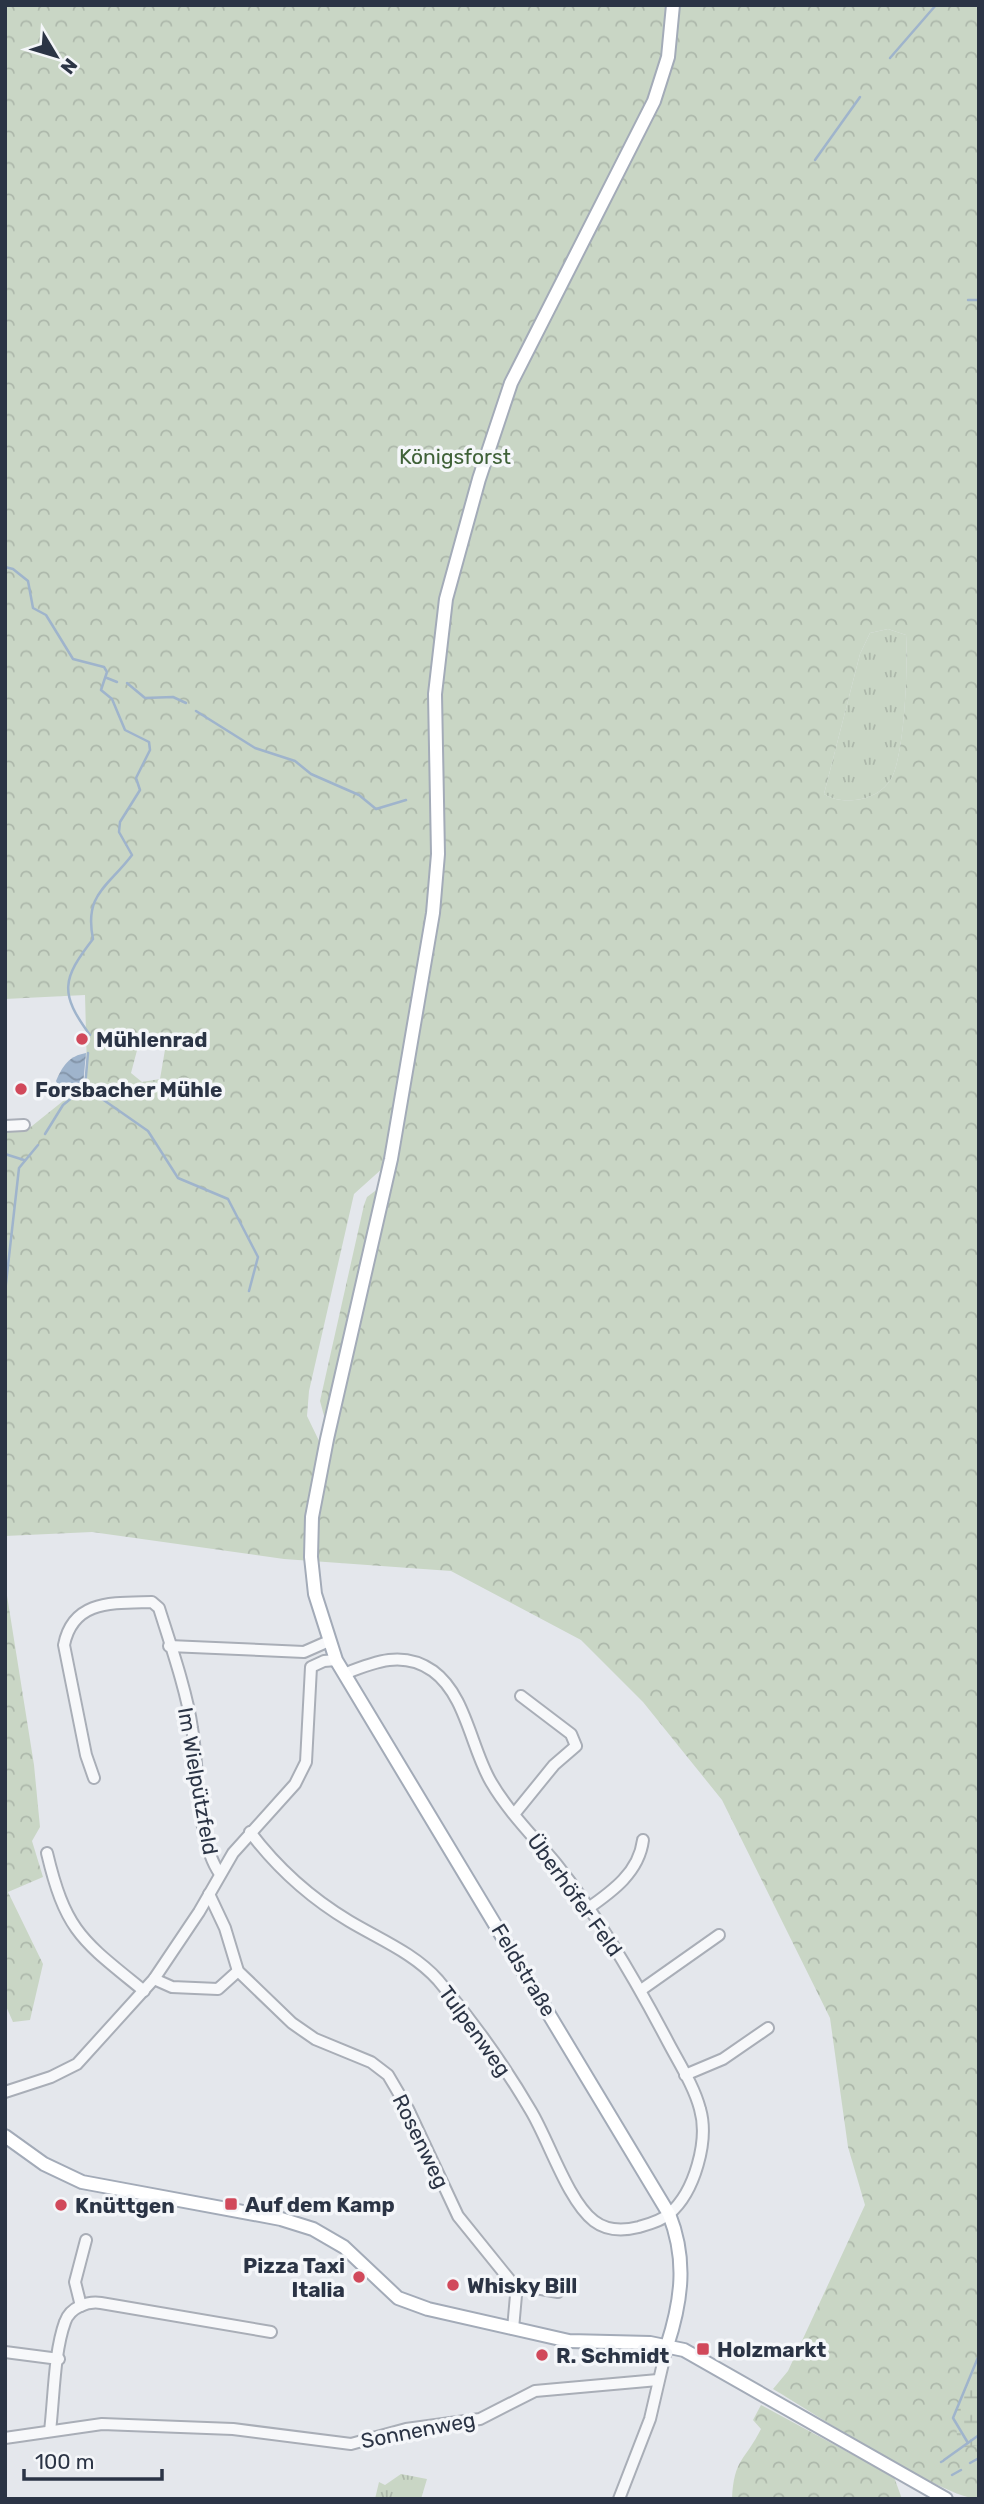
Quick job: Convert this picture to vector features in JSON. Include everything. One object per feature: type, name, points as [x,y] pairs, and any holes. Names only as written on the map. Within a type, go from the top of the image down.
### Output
[{"type":"main road","name":"Feldstraße","points":[[667,2346],[682,2277],[678,2236],[669,2214],[336,1660],[318,1606],[311,1545],[315,1498],[391,1159],[434,904],[438,855],[435,694],[446,599],[503,401],[526,348],[647,119],[667,57],[673,5]]},
{"type":"main road","points":[[5,2136],[44,2164],[82,2182],[281,2219],[313,2229],[344,2247],[388,2290],[406,2302],[569,2341],[667,2346],[707,2362],[946,2499]]},
{"type":"street","points":[[5,1126],[24,1125]]},
{"type":"street","name":"Im Wielpützfeld","points":[[94,1778],[86,1755],[64,1645],[71,1625],[82,1612],[96,1605],[152,1602],[159,1608],[192,1726],[197,1780],[211,1862],[220,1874]]},
{"type":"street","points":[[169,1646],[304,1652],[329,1641]]},
{"type":"street","points":[[5,2092],[51,2077],[77,2064],[154,1979],[220,1874],[250,1832],[295,1784],[304,1768],[311,1667],[304,1652]]},
{"type":"street","name":"Überhöfer Feld","points":[[344,1674],[372,1663],[397,1659],[420,1664],[437,1674],[452,1691],[480,1762],[492,1784],[571,1883],[641,1990],[700,2108],[704,2136],[684,2196],[669,2214]]},
{"type":"street","points":[[311,1667],[324,1661],[336,1660]]},
{"type":"street","points":[[514,1814],[554,1765],[576,1746],[570,1734],[521,1696]]},
{"type":"street","name":"Tulpenweg","points":[[250,1832],[274,1864],[295,1884],[341,1916],[404,1952],[435,1977],[517,2089],[553,2151],[575,2199],[587,2214],[598,2224],[611,2229],[629,2229],[651,2224],[669,2214]]},
{"type":"street","points":[[587,1909],[609,1894],[629,1873],[640,1859],[643,1840]]},
{"type":"street","points":[[47,1853],[55,1886],[78,1935],[98,1955],[144,1990]]},
{"type":"street","name":"Rosenweg","points":[[209,1894],[225,1928],[238,1971],[292,2023],[315,2039],[371,2062],[388,2075],[408,2109],[458,2216],[513,2284]]},
{"type":"street","points":[[641,1990],[719,1935]]},
{"type":"street","points":[[154,1979],[172,1987],[218,1989],[238,1971]]},
{"type":"street","points":[[685,2075],[723,2059],[768,2028]]},
{"type":"street","points":[[80,2306],[75,2283],[86,2240]]},
{"type":"street","points":[[513,2329],[516,2295],[513,2284],[558,2292]]},
{"type":"street","points":[[50,2431],[65,2321],[80,2306],[93,2301],[271,2332]]},
{"type":"street","points":[[619,2499],[650,2419],[667,2346]]},
{"type":"street","points":[[5,2352],[59,2359]]},
{"type":"street","name":"Sonnenweg","points":[[5,2438],[102,2424],[233,2429],[351,2444],[406,2428],[480,2419],[536,2391],[658,2380]]},
{"type":"green space","name":"Königsforst","points":[[5,5],[979,5],[979,2499],[962,2495],[909,2470],[773,2389],[788,2371],[865,2205],[848,2147],[830,2018],[722,1800],[643,1702],[581,1640],[451,1571],[284,1559],[92,1532],[5,1536],[5,1126],[27,1130],[83,1085],[87,1070],[85,995],[5,999]],"holes":[[[888,629],[906,635],[904,709],[896,767],[888,783],[871,796],[851,800],[831,798],[824,794],[860,654],[870,633]],[[167,1038],[160,1079],[142,1082],[131,1073],[140,1039]],[[384,1167],[379,1188],[367,1197],[364,1205],[320,1401],[326,1423],[321,1445],[307,1416],[309,1391],[354,1194]]]},
{"type":"green space","points":[[888,629],[906,635],[904,709],[896,767],[888,783],[871,796],[851,800],[831,798],[824,794],[860,654],[870,633]]},
{"type":"green space","points":[[5,1583],[34,1765],[40,1827],[32,1841],[43,1877],[8,1892],[43,1964],[30,2020],[13,2022],[5,2004]]},
{"type":"green space","points":[[979,2361],[979,2445],[958,2449],[955,2411]]},
{"type":"green space","points":[[761,2405],[894,2477],[902,2499],[732,2499],[738,2467],[761,2429],[753,2420]]},
{"type":"green space","points":[[401,2474],[427,2479],[421,2499],[375,2499],[379,2482],[385,2485]]},
{"type":"water","points":[[86,1053],[83,1085],[63,1096],[56,1081],[61,1070],[71,1059]]},
{"type":"waterway","points":[[890,58],[936,5]]},
{"type":"waterway","points":[[815,160],[860,97]]},
{"type":"waterway","points":[[968,300],[979,300]]},
{"type":"waterway","points":[[5,567],[13,569],[28,581],[33,608],[46,615],[73,659],[104,667],[107,672],[101,690],[112,699],[125,730],[149,742],[150,750],[136,778],[140,790],[120,822],[119,832],[132,855],[95,901],[91,924],[93,939],[70,976],[69,997],[90,1035]]},
{"type":"waterway","points":[[107,678],[117,682]]},
{"type":"waterway","points":[[127,683],[145,698],[173,697],[186,703]]},
{"type":"waterway","points":[[196,711],[255,748],[295,761],[311,774],[359,795],[376,809],[406,800]]},
{"type":"waterway","points":[[45,1134],[63,1105],[85,1087],[88,1053]]},
{"type":"waterway","points":[[85,1087],[148,1131],[178,1178],[228,1199],[258,1257],[249,1291]]},
{"type":"waterway","points":[[5,1292],[19,1168],[38,1145]]},
{"type":"waterway","points":[[5,1154],[24,1160]]},
{"type":"waterway","points":[[968,2443],[953,2418],[979,2355]]},
{"type":"waterway","points":[[944,2460],[979,2435]]},
{"type":"waterway","points":[[970,2463],[979,2458]]},
{"type":"waterway","points":[[952,2475],[961,2470]]},
{"type":"place","name":"Mühlenrad","points":[[82,1039]]},
{"type":"place","name":"Forsbacher Mühle","points":[[21,1089]]},
{"type":"place","name":"Auf dem Kamp","points":[[231,2204]]},
{"type":"place","name":"Knüttgen","points":[[61,2205]]},
{"type":"place","name":"Pizza Taxi Italia","points":[[359,2277]]},
{"type":"place","name":"Whisky Bill","points":[[453,2285]]},
{"type":"place","name":"Holzmarkt","points":[[703,2349]]},
{"type":"place","name":"R. Schmidt","points":[[542,2355]]}]
